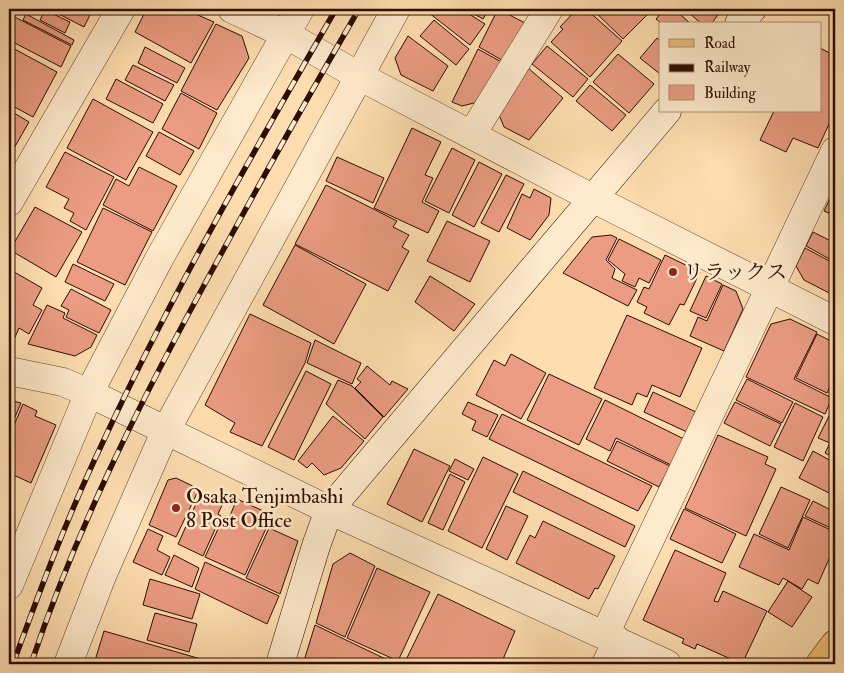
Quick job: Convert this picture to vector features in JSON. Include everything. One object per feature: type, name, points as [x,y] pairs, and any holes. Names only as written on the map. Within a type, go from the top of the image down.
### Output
[{"type":"main road","points":[[820,664],[835,644]]},
{"type":"street","points":[[9,202],[121,9]]},
{"type":"street","points":[[232,9],[285,34],[358,76],[594,199],[835,321]]},
{"type":"street","points":[[9,585],[98,398],[159,259],[300,9]]},
{"type":"street","points":[[68,664],[156,428],[396,9]]},
{"type":"street","points":[[472,134],[548,9]]},
{"type":"street","points":[[742,22],[752,9]]},
{"type":"street","points":[[280,664],[329,510],[666,112]]},
{"type":"street","points":[[610,646],[771,287],[835,151]]},
{"type":"street","points":[[9,371],[63,382],[610,646],[667,664]]},
{"type":"building","points":[[54,9],[93,9],[84,27],[53,11]]},
{"type":"building","points":[[184,9],[214,22],[191,63],[135,32],[146,10]]},
{"type":"building","points":[[424,9],[461,9],[485,24],[470,45]]},
{"type":"building","points":[[465,9],[489,9],[483,19]]},
{"type":"building","points":[[498,9],[529,25],[507,63],[479,47]]},
{"type":"building","points":[[577,9],[586,9],[622,41],[590,77],[551,42],[563,29],[560,27]]},
{"type":"building","points":[[592,9],[653,9],[623,39]]},
{"type":"building","points":[[664,9],[674,9],[689,22],[660,22],[656,19]]},
{"type":"building","points":[[684,9],[719,9],[721,11],[713,22],[700,22]]},
{"type":"building","points":[[45,10],[70,22],[65,33],[40,20]]},
{"type":"building","points":[[9,14],[71,46],[61,67],[9,40]]},
{"type":"building","points":[[26,14],[74,40],[72,45],[23,20]]},
{"type":"building","points":[[434,20],[469,49],[456,65],[420,36]]},
{"type":"building","points":[[216,24],[242,36],[249,58],[217,110],[181,91]]},
{"type":"building","points":[[408,36],[448,66],[433,91],[401,75],[395,58]]},
{"type":"building","points":[[657,38],[659,40],[659,73],[640,58]]},
{"type":"building","points":[[9,46],[57,72],[33,117],[9,104]]},
{"type":"building","points":[[547,46],[588,79],[573,97],[532,64]]},
{"type":"building","points":[[145,47],[185,68],[177,83],[138,63]]},
{"type":"building","points":[[478,49],[505,64],[482,101],[462,106],[452,102]]},
{"type":"building","points":[[822,49],[835,56],[835,111],[818,148],[793,138],[786,152],[760,140],[774,112],[822,112]]},
{"type":"building","points":[[618,54],[654,84],[629,113],[593,82]]},
{"type":"building","points":[[133,65],[174,85],[165,101],[125,80]]},
{"type":"building","points":[[528,68],[563,98],[529,140],[504,127],[499,115]]},
{"type":"building","points":[[116,79],[163,104],[153,123],[106,99]]},
{"type":"building","points":[[590,85],[626,115],[612,131],[576,101]]},
{"type":"building","points":[[181,93],[217,113],[199,149],[162,129]]},
{"type":"building","points":[[93,99],[153,132],[126,180],[67,148]]},
{"type":"building","points":[[9,110],[29,122],[9,157]]},
{"type":"building","points":[[412,128],[441,142],[425,175],[433,178],[422,202],[439,211],[428,233],[374,208]]},
{"type":"building","points":[[159,132],[194,151],[180,175],[146,156]]},
{"type":"building","points":[[452,148],[475,160],[449,213],[425,201]]},
{"type":"building","points":[[65,152],[114,177],[86,230],[70,221],[74,213],[64,208],[69,199],[46,187]]},
{"type":"building","points":[[337,157],[384,178],[373,203],[326,181]]},
{"type":"building","points":[[479,162],[502,174],[474,227],[452,215]]},
{"type":"building","points":[[139,167],[177,186],[153,231],[103,205],[116,179],[129,186]]},
{"type":"building","points":[[506,175],[524,184],[499,232],[481,223]]},
{"type":"building","points":[[326,185],[397,221],[393,227],[409,235],[402,247],[409,251],[388,291],[295,244]]},
{"type":"building","points":[[835,188],[835,216],[824,211]]},
{"type":"building","points":[[534,189],[551,198],[549,215],[530,240],[507,228],[522,194],[530,198]]},
{"type":"building","points":[[35,207],[82,232],[56,277],[10,250]]},
{"type":"building","points":[[103,208],[152,232],[125,285],[77,262]]},
{"type":"building","points":[[447,221],[490,241],[470,282],[427,261]]},
{"type":"building","points":[[813,232],[835,243],[835,262],[806,246]]},
{"type":"building","points":[[611,235],[617,238],[606,260],[615,269],[612,278],[637,290],[628,306],[563,273],[592,237]]},
{"type":"building","points":[[619,239],[661,260],[649,283],[639,278],[635,287],[622,281],[625,274],[608,260]]},
{"type":"building","points":[[295,245],[366,284],[334,344],[263,305]]},
{"type":"building","points":[[805,248],[835,264],[835,296],[804,280],[796,266]]},
{"type":"building","points":[[665,255],[700,272],[684,305],[680,304],[669,325],[644,313],[647,307],[637,302],[644,287],[649,289]]},
{"type":"building","points":[[73,264],[114,284],[105,301],[65,282]]},
{"type":"building","points":[[9,269],[42,288],[33,305],[42,310],[29,334],[19,328],[13,342],[9,341]]},
{"type":"building","points":[[430,276],[475,304],[454,331],[415,302]]},
{"type":"building","points":[[706,276],[722,284],[706,318],[690,311]]},
{"type":"building","points":[[723,285],[736,291],[743,309],[724,351],[690,336],[698,317],[707,321]]},
{"type":"building","points":[[71,289],[111,310],[99,333],[66,317],[69,310],[61,306]]},
{"type":"building","points":[[47,305],[65,313],[63,318],[97,335],[91,347],[75,356],[28,344]]},
{"type":"building","points":[[250,314],[311,343],[305,363],[262,446],[230,432],[235,423],[205,405]]},
{"type":"building","points":[[627,315],[702,348],[680,397],[652,385],[647,397],[637,393],[632,405],[594,388]]},
{"type":"building","points":[[790,319],[817,332],[794,379],[832,398],[825,414],[746,377],[771,324]]},
{"type":"building","points":[[817,334],[835,343],[835,376],[827,393],[796,378]]},
{"type":"building","points":[[315,340],[361,363],[352,384],[307,363]]},
{"type":"building","points":[[511,354],[546,373],[521,419],[476,395],[494,360],[505,366]]},
{"type":"building","points":[[367,366],[390,385],[392,381],[408,389],[384,417],[355,388],[361,382],[357,379]]},
{"type":"building","points":[[306,371],[331,384],[294,460],[268,447]]},
{"type":"building","points":[[549,374],[602,399],[579,445],[527,420]]},
{"type":"building","points":[[747,379],[793,402],[782,423],[736,400]]},
{"type":"building","points":[[338,380],[352,386],[383,417],[365,439],[326,404]]},
{"type":"building","points":[[835,380],[835,397],[829,393]]},
{"type":"building","points":[[653,392],[696,412],[687,432],[644,412]]},
{"type":"building","points":[[9,400],[21,403],[9,431]]},
{"type":"building","points":[[605,400],[684,439],[671,465],[616,438],[610,451],[586,439]]},
{"type":"building","points":[[468,402],[498,415],[487,437],[472,430],[476,421],[462,414]]},
{"type":"building","points":[[735,402],[781,424],[770,446],[724,423]]},
{"type":"building","points":[[795,403],[823,417],[803,461],[774,447]]},
{"type":"building","points":[[23,404],[37,411],[35,416],[56,425],[31,483],[9,473],[9,437]]},
{"type":"building","points":[[832,410],[835,411],[835,458],[825,453],[830,443],[818,438]]},
{"type":"building","points":[[502,414],[652,486],[638,511],[489,439]]},
{"type":"building","points":[[333,416],[364,441],[341,468],[324,475],[312,463],[307,468],[298,461]]},
{"type":"building","points":[[718,435],[768,457],[765,464],[776,469],[746,536],[685,508]]},
{"type":"building","points":[[617,441],[670,466],[659,487],[607,461]]},
{"type":"building","points":[[414,449],[450,466],[422,522],[387,504]]},
{"type":"building","points":[[813,451],[835,463],[835,490],[833,495],[799,478]]},
{"type":"building","points":[[483,457],[518,474],[482,548],[448,531]]},
{"type":"building","points":[[455,459],[474,469],[468,480],[449,471]]},
{"type":"building","points":[[523,471],[635,526],[625,547],[513,492]]},
{"type":"building","points":[[450,474],[465,482],[443,530],[428,523]]},
{"type":"building","points":[[176,478],[199,489],[176,537],[149,525],[168,480]]},
{"type":"building","points":[[781,487],[810,500],[788,548],[759,534]]},
{"type":"building","points":[[200,495],[222,505],[218,514],[221,516],[203,556],[178,544]]},
{"type":"building","points":[[237,499],[272,515],[245,575],[205,557],[224,516],[229,518]]},
{"type":"building","points":[[813,501],[835,512],[835,530],[805,516]]},
{"type":"building","points":[[506,506],[528,516],[507,560],[486,549]]},
{"type":"building","points":[[684,509],[736,534],[722,563],[670,539]]},
{"type":"building","points":[[803,517],[835,532],[835,545],[818,584],[808,579],[802,589],[783,578],[779,585],[739,567],[754,534],[789,550]]},
{"type":"building","points":[[543,521],[615,556],[598,589],[595,588],[589,599],[516,563],[530,535],[535,538]]},
{"type":"building","points":[[269,528],[298,541],[280,594],[246,578]]},
{"type":"building","points":[[148,529],[163,536],[157,550],[170,557],[162,575],[133,562]]},
{"type":"building","points":[[675,550],[726,573],[714,601],[718,602],[723,591],[767,611],[742,664],[697,644],[695,649],[682,643],[684,639],[643,620]]},
{"type":"building","points":[[350,553],[375,566],[345,637],[316,623],[333,564]]},
{"type":"building","points":[[174,555],[199,568],[192,587],[165,575]]},
{"type":"building","points":[[205,562],[279,596],[267,624],[195,589]]},
{"type":"building","points":[[377,568],[430,592],[398,661],[347,638]]},
{"type":"building","points":[[150,579],[200,594],[192,619],[143,605]]},
{"type":"building","points":[[788,581],[812,597],[792,627],[768,612]]},
{"type":"building","points":[[438,594],[515,631],[501,664],[404,664]]},
{"type":"building","points":[[155,613],[197,624],[189,652],[147,640]]},
{"type":"building","points":[[315,625],[346,640],[396,664],[303,664]]},
{"type":"building","points":[[104,631],[218,664],[94,664]]},
{"type":"railway","points":[[13,664],[66,525],[156,333],[214,224],[336,9]]},
{"type":"railway","points":[[31,664],[67,567],[130,426],[221,254],[359,9]]},
{"type":"place","name":"リラックス","points":[[673,272]]},
{"type":"place","name":"Osaka Tenjimbashi 8 Post Office","points":[[176,508]]}]
